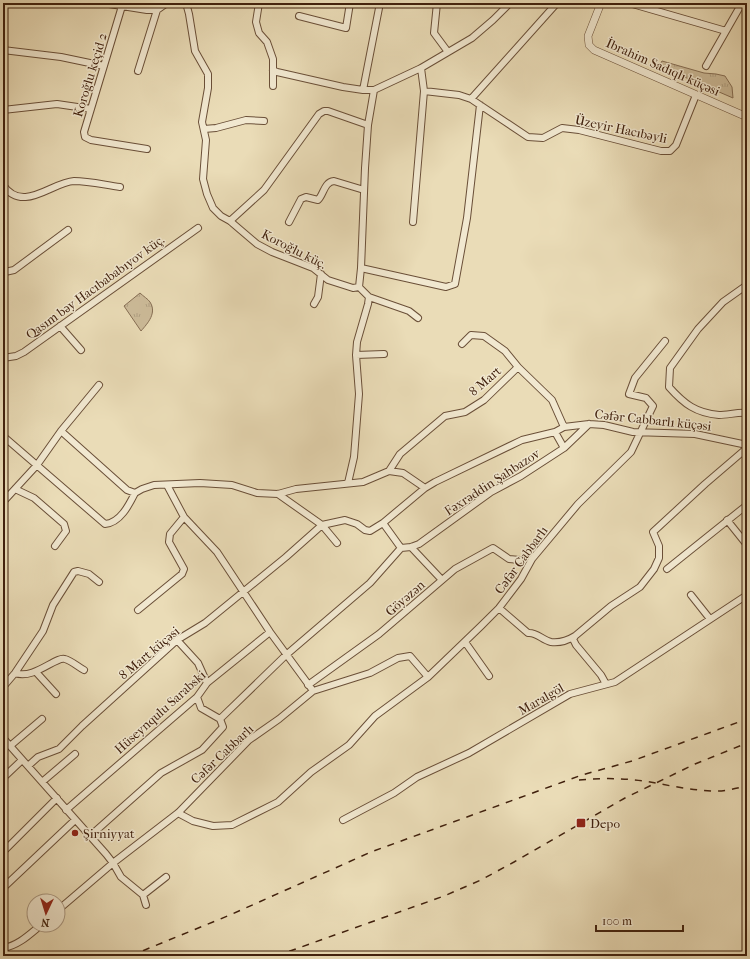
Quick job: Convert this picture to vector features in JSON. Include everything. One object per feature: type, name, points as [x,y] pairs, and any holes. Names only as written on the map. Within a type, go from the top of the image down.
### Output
[{"type":"street","points":[[103,3],[147,10],[157,10],[167,3]]},
{"type":"street","name":"Koroğlu küç.","points":[[186,3],[195,51],[208,74],[208,88],[202,122],[206,140],[203,179],[213,208],[257,244],[272,252],[313,268],[328,280],[353,288],[359,287]]},
{"type":"street","points":[[259,3],[256,22],[259,33],[267,42],[273,59],[273,86]]},
{"type":"street","points":[[300,16],[346,28],[350,3]]},
{"type":"street","points":[[363,90],[380,3]]},
{"type":"street","points":[[437,3],[434,32],[448,52]]},
{"type":"street","points":[[273,70],[363,90],[374,90],[421,68],[472,38],[510,3]]},
{"type":"street","points":[[471,99],[557,3]]},
{"type":"street","name":"İbrahim Sadıqlı küçəsi","points":[[601,3],[588,36],[589,45],[594,50],[747,117]]},
{"type":"street","points":[[629,3],[726,31]]},
{"type":"street","points":[[706,66],[742,3]]},
{"type":"street","name":"Koroğlu keçid 2","points":[[122,6],[84,132],[85,137],[91,140],[147,149]]},
{"type":"street","points":[[138,72],[157,10]]},
{"type":"street","points":[[3,50],[61,57],[104,66]]},
{"type":"street","points":[[413,222],[424,91],[421,68]]},
{"type":"street","points":[[374,90],[368,125],[359,287],[369,297],[409,311],[418,318]]},
{"type":"street","name":"Üzeyir Hacıbəyli","points":[[424,91],[459,95],[471,99],[528,137],[543,138],[562,128],[579,130],[661,151],[670,151],[676,145],[696,95]]},
{"type":"street","points":[[3,110],[57,104],[91,109]]},
{"type":"street","points":[[361,268],[446,287],[455,284],[467,218],[480,106]]},
{"type":"street","points":[[230,221],[264,190],[319,114],[324,111],[328,111],[368,125]]},
{"type":"street","points":[[204,129],[216,128],[246,120],[264,121]]},
{"type":"street","points":[[3,185],[15,196],[25,197],[42,194],[72,181],[120,187]]},
{"type":"street","points":[[289,222],[301,199],[306,197],[318,200],[330,181],[364,190]]},
{"type":"street","name":"Qasım bəy Hacıbababıyov küç.","points":[[3,358],[16,356],[24,352],[198,228]]},
{"type":"street","points":[[3,271],[14,270],[68,230]]},
{"type":"street","points":[[314,304],[318,297],[321,274]]},
{"type":"street","points":[[747,285],[723,302],[698,329],[670,368],[669,387],[679,399],[696,410],[720,415],[737,412],[747,413]]},
{"type":"street","points":[[348,483],[354,457],[358,394],[356,355],[357,342],[369,297]]},
{"type":"street","points":[[60,326],[81,350]]},
{"type":"street","points":[[462,344],[471,335],[484,336],[505,352],[518,367]]},
{"type":"street","name":"Cəfər Cabbarlı","points":[[178,812],[192,821],[213,826],[232,825],[278,802],[312,772],[349,745],[375,716],[428,677],[465,642],[499,608],[521,579],[532,559],[578,504],[631,452],[653,406],[646,398],[630,394],[635,378],[665,341]]},
{"type":"street","points":[[356,355],[384,354]]},
{"type":"street","name":"8 Mart","points":[[389,471],[400,454],[445,416],[465,412],[484,400],[518,367],[552,400],[564,427]]},
{"type":"street","points":[[3,502],[37,465],[60,431],[100,385]]},
{"type":"street","name":"Cəfər Cabbarlı küçəsi","points":[[425,488],[522,440],[555,432],[564,427],[589,424],[604,425],[633,432],[695,434],[747,447]]},
{"type":"street","name":"Fəxrəddin Şahbazov","points":[[401,548],[419,544],[491,492],[521,476],[564,448],[589,424]]},
{"type":"street","points":[[60,431],[127,490],[136,493]]},
{"type":"street","points":[[555,432],[564,448]]},
{"type":"street","points":[[3,436],[105,524],[110,524],[117,520],[136,493],[142,489],[154,485],[200,483],[219,484],[232,485],[257,493],[278,494],[296,490],[363,482],[389,471],[403,473],[425,488],[383,523],[401,548],[370,584],[286,655],[220,719]]},
{"type":"street","points":[[499,608],[528,633],[533,632],[551,642],[565,642],[575,636],[611,606],[640,587],[654,569],[659,558],[659,546],[653,532],[704,484],[747,447]]},
{"type":"street","points":[[167,484],[184,518],[217,552],[270,632],[313,692]]},
{"type":"street","points":[[15,489],[34,498],[64,524],[66,531],[55,546]]},
{"type":"street","points":[[278,494],[322,525],[337,543]]},
{"type":"street","points":[[667,569],[747,505]]},
{"type":"street","points":[[138,610],[182,574],[184,569],[169,542],[170,534],[184,518]]},
{"type":"street","name":"8 Mart küçəsi","points":[[28,766],[38,757],[59,749],[82,726],[177,640],[205,623],[244,592],[322,525],[346,520],[357,524],[365,530],[370,530],[383,523]]},
{"type":"street","points":[[727,520],[747,545]]},
{"type":"street","points":[[411,547],[442,580]]},
{"type":"street","name":"Göyəzən","points":[[308,685],[379,634],[455,569],[493,548],[509,559],[520,560]]},
{"type":"street","points":[[3,687],[15,673],[43,631],[53,605],[74,572],[78,570],[89,574],[99,582]]},
{"type":"street","points":[[691,595],[710,619]]},
{"type":"street","name":"Maralgöl","points":[[343,820],[394,792],[417,777],[469,753],[570,694],[615,682],[747,595]]},
{"type":"street","name":"Hüseynqulu Sarabski","points":[[66,810],[197,697],[208,683],[270,632]]},
{"type":"street","points":[[575,636],[573,639],[576,644],[601,675],[606,684]]},
{"type":"street","points":[[177,640],[198,663],[208,683]]},
{"type":"street","points":[[465,642],[489,676]]},
{"type":"street","name":"Cəfər Cabbarlı","points":[[66,903],[113,863],[178,812],[249,740],[313,692],[370,673],[398,658],[410,656],[428,677]]},
{"type":"street","points":[[15,673],[20,674],[36,672],[60,659],[64,659],[84,670]]},
{"type":"street","points":[[36,672],[56,694]]},
{"type":"street","points":[[90,836],[161,773],[202,750],[223,727],[220,719],[202,708],[197,697]]},
{"type":"street","points":[[10,746],[42,719]]},
{"type":"street","points":[[3,738],[113,863],[124,881],[143,895],[146,905]]},
{"type":"street","points":[[42,782],[76,754]]},
{"type":"street","points":[[3,778],[22,760]]},
{"type":"street","points":[[3,852],[57,798]]},
{"type":"street","points":[[3,888],[75,820]]},
{"type":"street","points":[[143,895],[166,877]]},
{"type":"street","points":[[3,948],[7,948],[31,933]]},
{"type":"green space","points":[[662,61],[704,73],[725,76],[732,87],[733,98],[659,66]]},
{"type":"green space","points":[[140,293],[150,302],[153,310],[151,318],[141,331],[124,306]]},
{"type":"railway","points":[[130,956],[230,915],[371,852],[582,775],[632,761],[747,719]]},
{"type":"railway","points":[[276,956],[444,896],[481,880],[625,798],[695,764],[747,743]]},
{"type":"railway","points":[[579,780],[628,779],[708,791],[747,786]]},
{"type":"railway","points":[[735,956],[747,953]]},
{"type":"place","name":"Depo","points":[[581,823]]},
{"type":"place","name":"Şirniyyat","points":[[75,833]]}]
